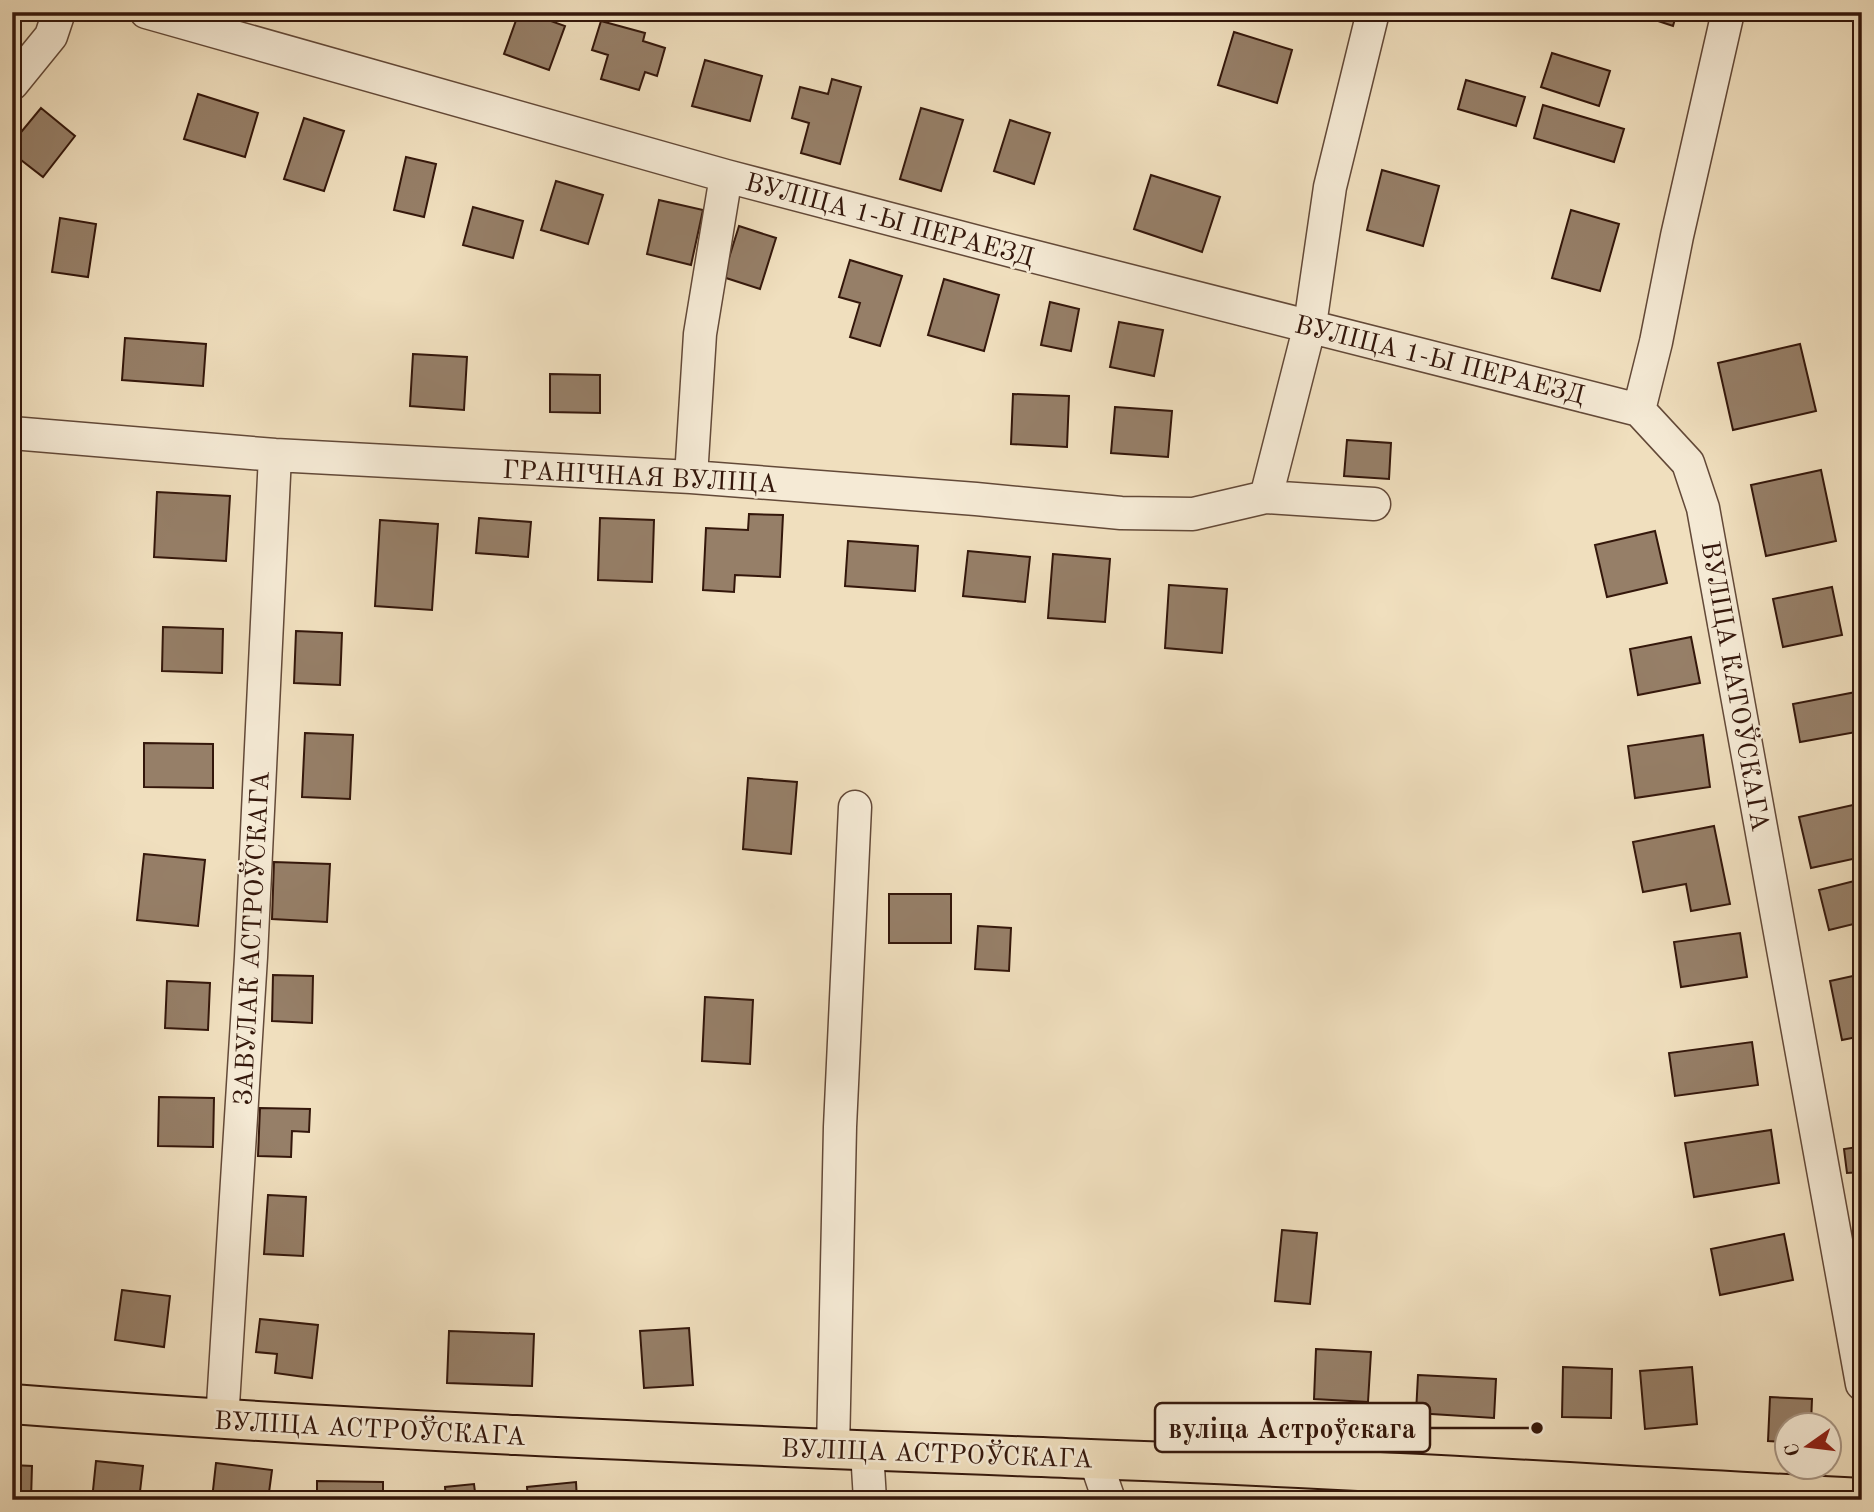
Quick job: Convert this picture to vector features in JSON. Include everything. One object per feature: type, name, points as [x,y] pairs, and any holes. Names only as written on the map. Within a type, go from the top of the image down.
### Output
[{"type":"main road","name":"ВУЛІЦА АСТРОЎСКАГА","points":[[12,1404],[222,1421],[850,1451],[1095,1459],[1862,1498]]},
{"type":"street","points":[[12,84],[51,36],[59,12]]},
{"type":"street","name":"ВУЛІЦА 1-Ы ПЕРАЕЗД","points":[[146,12],[726,176],[1639,410]]},
{"type":"street","points":[[1266,497],[1310,325],[1330,187],[1373,12]]},
{"type":"street","points":[[1639,410],[1728,12]]},
{"type":"street","points":[[691,477],[700,334],[726,176]]},
{"type":"street","name":"ВУЛІЦА КАТОЎСКАГА","points":[[1639,410],[1688,463],[1703,508],[1862,1384]]},
{"type":"street","name":"ГРАНІЧНАЯ ВУЛІЦА","points":[[12,433],[275,455],[691,477],[1121,513],[1193,513],[1266,497],[1374,504]]},
{"type":"street","name":"ЗАВУЛАК АСТРОЎСКАГА","points":[[222,1421],[251,957],[275,455]]},
{"type":"street","points":[[855,807],[840,1127],[850,1451],[870,1500]]},
{"type":"street","points":[[1095,1459],[1109,1500]]},
{"type":"building","points":[[519,12],[565,26],[549,70],[504,54]]},
{"type":"building","points":[[1631,12],[1677,12],[1673,26]]},
{"type":"building","points":[[601,21],[645,33],[643,41],[665,48],[657,76],[645,72],[639,90],[601,79],[608,55],[592,50]]},
{"type":"building","points":[[1234,32],[1292,50],[1277,103],[1218,85]]},
{"type":"building","points":[[1552,53],[1610,71],[1599,106],[1541,87]]},
{"type":"building","points":[[705,60],[762,76],[750,121],[692,106]]},
{"type":"building","points":[[832,79],[861,87],[840,164],[801,153],[809,123],[792,118],[800,87],[828,94]]},
{"type":"building","points":[[1466,80],[1525,97],[1516,126],[1458,109]]},
{"type":"building","points":[[198,94],[258,113],[245,157],[184,139]]},
{"type":"building","points":[[1543,105],[1624,129],[1614,162],[1534,138]]},
{"type":"building","points":[[41,108],[75,136],[43,177],[12,153],[12,143]]},
{"type":"building","points":[[921,108],[963,120],[941,191],[900,179]]},
{"type":"building","points":[[304,118],[344,131],[324,191],[284,179]]},
{"type":"building","points":[[1010,120],[1050,133],[1034,184],[994,171]]},
{"type":"building","points":[[406,157],[436,164],[424,217],[394,210]]},
{"type":"building","points":[[1382,170],[1439,186],[1423,246],[1367,230]]},
{"type":"building","points":[[1151,175],[1220,197],[1202,252],[1134,229]]},
{"type":"building","points":[[556,181],[603,195],[588,244],[541,230]]},
{"type":"building","points":[[659,200],[703,210],[691,265],[647,254]]},
{"type":"building","points":[[473,207],[523,221],[513,258],[463,245]]},
{"type":"building","points":[[1571,210],[1619,224],[1600,291],[1552,278]]},
{"type":"building","points":[[60,218],[96,224],[88,277],[52,272]]},
{"type":"building","points":[[739,226],[776,238],[760,289],[723,277]]},
{"type":"building","points":[[850,260],[902,276],[880,346],[850,337],[860,303],[839,297]]},
{"type":"building","points":[[944,279],[999,295],[984,351],[928,335]]},
{"type":"building","points":[[1050,302],[1079,309],[1071,351],[1041,345]]},
{"type":"building","points":[[1119,322],[1163,330],[1154,376],[1110,367]]},
{"type":"building","points":[[125,338],[206,344],[203,386],[122,380]]},
{"type":"building","points":[[1800,344],[1816,411],[1733,430],[1718,363]]},
{"type":"building","points":[[413,354],[467,357],[464,410],[410,406]]},
{"type":"building","points":[[550,374],[600,375],[600,413],[550,412]]},
{"type":"building","points":[[1013,394],[1069,396],[1067,447],[1011,444]]},
{"type":"building","points":[[1115,407],[1172,411],[1168,457],[1111,453]]},
{"type":"building","points":[[1347,440],[1391,443],[1389,479],[1344,476]]},
{"type":"building","points":[[1821,470],[1836,541],[1766,556],[1751,485]]},
{"type":"building","points":[[157,492],[230,496],[226,561],[154,557]]},
{"type":"building","points":[[749,514],[783,515],[780,577],[735,575],[734,592],[703,590],[706,528],[748,530]]},
{"type":"building","points":[[479,518],[531,522],[528,557],[476,553]]},
{"type":"building","points":[[600,518],[654,520],[652,582],[598,580]]},
{"type":"building","points":[[380,520],[438,524],[432,610],[375,606]]},
{"type":"building","points":[[1655,531],[1667,583],[1607,597],[1595,545]]},
{"type":"building","points":[[848,541],[918,546],[915,591],[845,586]]},
{"type":"building","points":[[968,551],[1030,557],[1025,602],[963,596]]},
{"type":"building","points":[[1053,554],[1110,559],[1105,622],[1048,618]]},
{"type":"building","points":[[1169,585],[1227,589],[1222,653],[1165,648]]},
{"type":"building","points":[[1832,587],[1842,635],[1783,647],[1773,599]]},
{"type":"building","points":[[163,627],[223,629],[222,673],[162,671]]},
{"type":"building","points":[[296,631],[342,633],[340,685],[294,683]]},
{"type":"building","points":[[1691,637],[1700,683],[1638,695],[1630,649]]},
{"type":"building","points":[[1861,691],[1862,731],[1800,742],[1793,704]]},
{"type":"building","points":[[305,733],[353,735],[350,799],[302,797]]},
{"type":"building","points":[[1703,735],[1710,787],[1635,798],[1628,746]]},
{"type":"building","points":[[144,743],[213,744],[213,788],[144,787]]},
{"type":"building","points":[[748,778],[797,782],[791,854],[743,849]]},
{"type":"building","points":[[1862,803],[1862,857],[1811,868],[1799,817]]},
{"type":"building","points":[[1714,826],[1730,904],[1691,911],[1686,884],[1643,892],[1633,842]]},
{"type":"building","points":[[144,854],[205,860],[198,926],[137,920]]},
{"type":"building","points":[[274,862],[330,864],[327,922],[272,919]]},
{"type":"building","points":[[1862,879],[1862,922],[1829,930],[1819,890]]},
{"type":"building","points":[[889,894],[951,894],[951,943],[889,943]]},
{"type":"building","points":[[978,926],[1011,928],[1009,971],[975,969]]},
{"type":"building","points":[[1740,933],[1747,977],[1681,987],[1674,942]]},
{"type":"building","points":[[1862,974],[1862,1036],[1842,1040],[1830,981]]},
{"type":"building","points":[[273,975],[313,976],[312,1023],[272,1021]]},
{"type":"building","points":[[167,981],[210,983],[208,1030],[165,1028]]},
{"type":"building","points":[[705,997],[753,1000],[750,1064],[702,1061]]},
{"type":"building","points":[[1752,1042],[1758,1085],[1675,1096],[1669,1053]]},
{"type":"building","points":[[159,1097],[214,1098],[213,1147],[158,1146]]},
{"type":"building","points":[[260,1108],[310,1109],[309,1132],[292,1131],[291,1157],[258,1156]]},
{"type":"building","points":[[1856,1129],[1862,1129],[1862,1172],[1847,1173],[1844,1149],[1858,1147]]},
{"type":"building","points":[[1771,1130],[1779,1183],[1694,1197],[1685,1143]]},
{"type":"building","points":[[268,1195],[306,1197],[303,1256],[264,1254]]},
{"type":"building","points":[[1282,1230],[1317,1233],[1310,1304],[1275,1301]]},
{"type":"building","points":[[1784,1234],[1793,1280],[1720,1295],[1711,1249]]},
{"type":"building","points":[[122,1290],[170,1296],[164,1347],[115,1340]]},
{"type":"building","points":[[260,1319],[318,1325],[312,1378],[275,1373],[277,1354],[256,1352]]},
{"type":"building","points":[[689,1328],[693,1385],[644,1388],[640,1331]]},
{"type":"building","points":[[449,1331],[534,1334],[532,1386],[447,1383]]},
{"type":"building","points":[[1316,1349],[1371,1352],[1368,1402],[1314,1399]]},
{"type":"building","points":[[1563,1367],[1612,1369],[1611,1418],[1562,1417]]},
{"type":"building","points":[[1692,1367],[1697,1424],[1645,1429],[1640,1371]]},
{"type":"building","points":[[1418,1375],[1496,1379],[1494,1418],[1416,1413]]},
{"type":"building","points":[[1770,1397],[1812,1399],[1812,1410],[1772,1410],[1772,1441],[1768,1441]]},
{"type":"building","points":[[96,1461],[143,1466],[139,1500],[92,1500]]},
{"type":"building","points":[[216,1463],[272,1470],[268,1500],[212,1499]]},
{"type":"building","points":[[12,1465],[32,1466],[31,1500],[12,1500]]},
{"type":"building","points":[[317,1481],[383,1482],[383,1500],[317,1500]]},
{"type":"building","points":[[576,1482],[577,1500],[528,1500],[527,1487]]},
{"type":"building","points":[[474,1484],[476,1500],[446,1500],[445,1487]]},
{"type":"place","name":"вуліца Астроўскага","points":[[1537,1428]]}]
